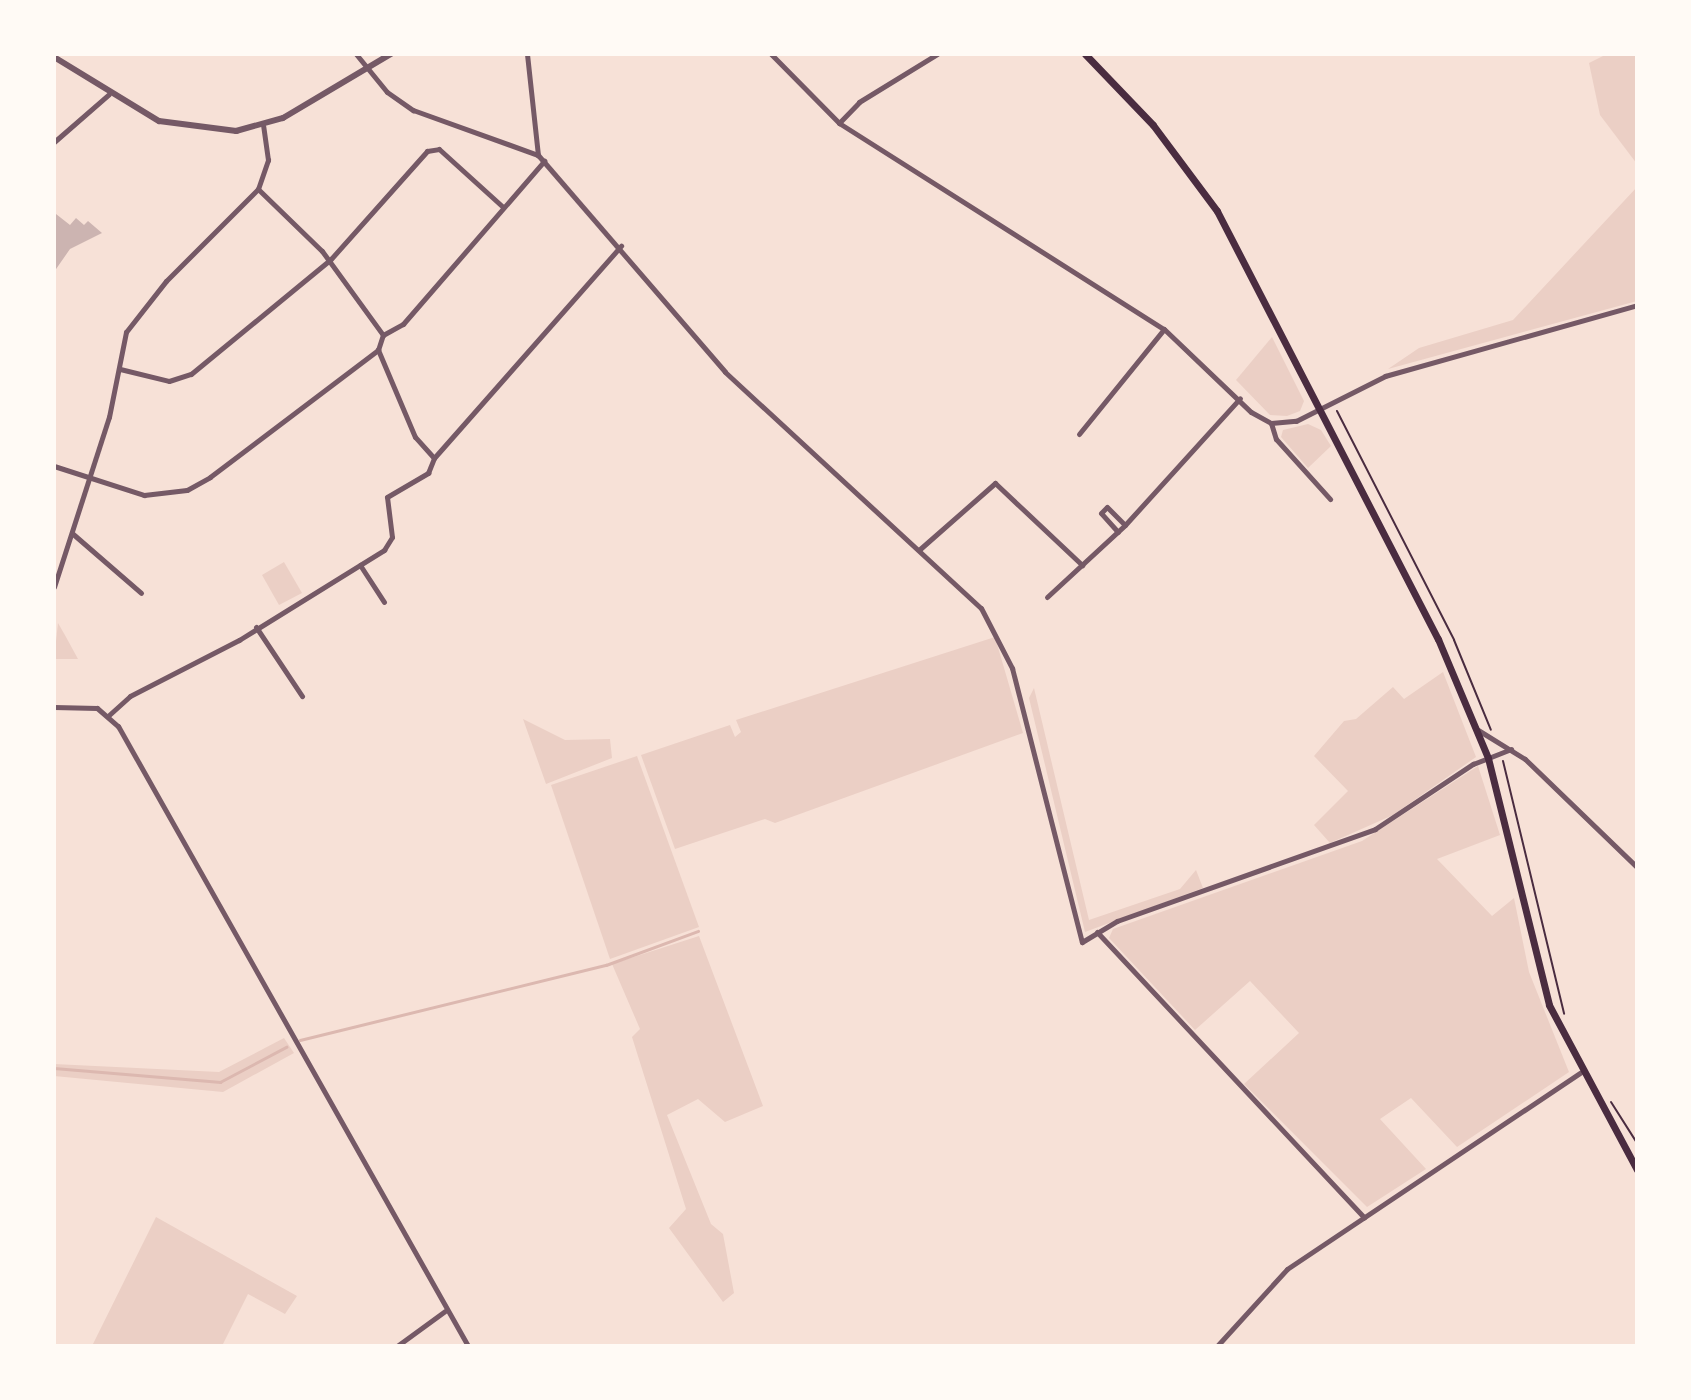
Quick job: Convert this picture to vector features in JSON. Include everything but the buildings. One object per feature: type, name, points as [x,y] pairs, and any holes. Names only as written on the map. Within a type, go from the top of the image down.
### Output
[{"type":"main road","points":[[1085,54],[1153,125],[1217,211],[1320,410],[1478,730],[1488,758],[1549,1005],[1580,1073],[1637,1170]]},
{"type":"street","points":[[356,54],[368,70],[414,110],[538,155],[599,231],[621,246],[725,372],[981,608],[1006,650],[1083,942],[1097,932],[1375,829],[1488,758],[1511,750]]},
{"type":"street","points":[[54,57],[109,94],[180,127],[236,131],[263,126],[368,70],[391,54]]},
{"type":"street","points":[[527,54],[538,155]]},
{"type":"street","points":[[771,54],[839,123],[1164,329],[1271,423],[1276,439],[1330,499]]},
{"type":"street","points":[[839,123],[859,102],[937,54]]},
{"type":"street","points":[[54,142],[109,94]]},
{"type":"street","points":[[54,587],[92,478],[135,317],[258,189],[268,160],[263,126]]},
{"type":"street","points":[[120,369],[169,381],[191,374],[330,260],[427,150],[439,149],[503,207]]},
{"type":"street","points":[[54,466],[144,495],[187,490],[378,350],[383,335],[403,324],[544,161]]},
{"type":"street","points":[[258,189],[330,260],[383,335]]},
{"type":"street","points":[[109,715],[130,696],[381,554],[392,537],[387,497],[428,472],[434,458],[621,246]]},
{"type":"street","points":[[1271,423],[1320,410],[1385,376],[1637,305]]},
{"type":"street","points":[[1079,434],[1164,329]]},
{"type":"street","points":[[378,350],[415,437],[434,458]]},
{"type":"street","points":[[1047,597],[1125,525],[1240,398]]},
{"type":"street","points":[[920,549],[995,483],[1082,565]]},
{"type":"street","points":[[1118,532],[1101,513],[1107,507],[1125,525]]},
{"type":"street","points":[[73,534],[141,593]]},
{"type":"street","points":[[360,565],[384,601]]},
{"type":"street","points":[[256,627],[302,696]]},
{"type":"street","points":[[54,707],[97,708],[109,715],[445,1311],[468,1346]]},
{"type":"street","points":[[1478,730],[1511,750],[1637,867]]},
{"type":"street","points":[[1097,932],[1364,1217]]},
{"type":"street","points":[[1217,1346],[1286,1269],[1580,1073]]},
{"type":"street","points":[[397,1346],[445,1311]]},
{"type":"shaded area","points":[[1607,54],[1637,54],[1637,164],[1600,115],[1589,63]]},
{"type":"shaded area","points":[[1637,187],[1637,301],[1388,369],[1419,348],[1513,320]]},
{"type":"shaded area","points":[[1272,337],[1304,401],[1300,411],[1287,416],[1270,415],[1236,380]]},
{"type":"shaded area","points":[[1308,424],[1321,430],[1331,446],[1308,468],[1281,437],[1283,430]]},
{"type":"shaded area","points":[[284,562],[302,593],[279,605],[262,575]]},
{"type":"shaded area","points":[[58,623],[66,637],[78,659],[54,659]]},
{"type":"shaded area","points":[[995,637],[1023,733],[775,823],[765,819],[675,849],[641,755],[730,725],[735,737],[741,732],[736,720]]},
{"type":"shaded area","points":[[1443,672],[1476,757],[1393,815],[1330,843],[1314,825],[1348,791],[1314,756],[1344,721],[1356,719],[1393,687],[1404,699]]},
{"type":"shaded area","points":[[1034,688],[1089,920],[1180,889],[1196,870],[1203,888],[1085,932],[1029,698]]},
{"type":"shaded area","points":[[523,719],[565,740],[610,739],[612,758],[546,784]]},
{"type":"shaded area","points":[[637,756],[699,927],[610,959],[551,785]]},
{"type":"shaded area","points":[[1478,766],[1500,835],[1437,859],[1492,916],[1514,898],[1529,972],[1569,1072],[1457,1147],[1411,1098],[1380,1119],[1426,1169],[1367,1207],[1244,1084],[1299,1033],[1250,981],[1195,1030],[1109,938],[1113,929],[1362,841]]},
{"type":"shaded area","points":[[699,936],[763,1106],[725,1122],[698,1099],[667,1115],[711,1224],[723,1234],[734,1293],[723,1302],[669,1228],[686,1209],[632,1037],[640,1029],[612,964]]},
{"type":"shaded area","points":[[284,1038],[294,1053],[223,1092],[54,1076],[54,1064],[219,1072]]},
{"type":"shaded area","points":[[156,1217],[297,1296],[285,1314],[248,1294],[222,1346],[92,1346]]},
{"type":"waterway","points":[[300,1040],[606,965],[698,931]]},
{"type":"waterway","points":[[54,1068],[220,1082],[286,1047]]}]
